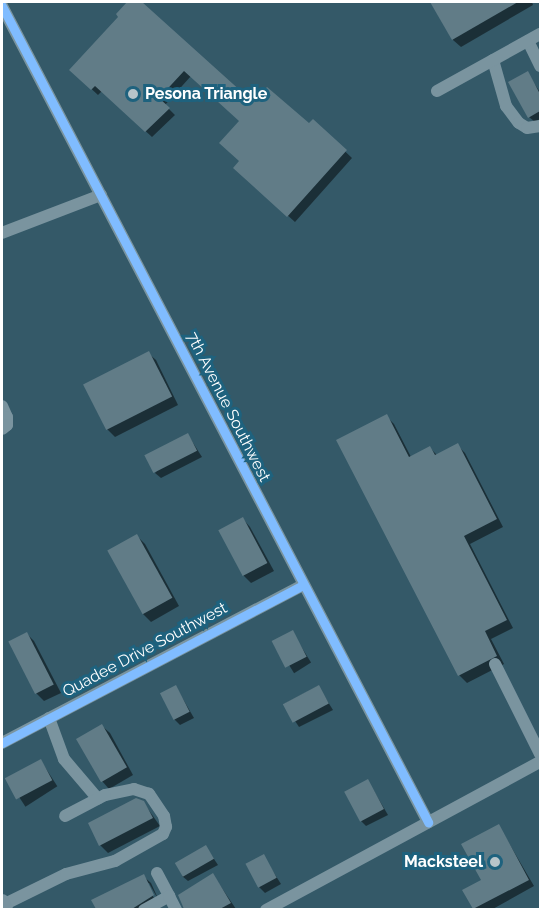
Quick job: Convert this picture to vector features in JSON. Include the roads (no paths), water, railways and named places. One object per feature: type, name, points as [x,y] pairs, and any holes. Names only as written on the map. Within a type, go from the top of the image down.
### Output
[{"type":"street","name":"7th Avenue Southwest","points":[[2,6],[428,822]]},
{"type":"street","points":[[437,91],[540,34]]},
{"type":"street","points":[[528,41],[540,66]]},
{"type":"street","points":[[493,60],[506,106],[519,123],[527,128],[540,126]]},
{"type":"street","points":[[2,234],[101,195]]},
{"type":"street","points":[[2,406],[8,417],[7,425],[2,429]]},
{"type":"street","name":"Quadee Drive Southwest","points":[[2,742],[303,585]]},
{"type":"street","points":[[495,664],[540,754]]},
{"type":"street","points":[[49,718],[64,759],[98,799]]},
{"type":"street","points":[[266,909],[540,762]]},
{"type":"street","points":[[3,904],[66,874],[115,861],[163,834],[166,827],[164,816],[149,794],[134,789],[98,799],[65,816]]},
{"type":"street","points":[[157,873],[176,909]]},
{"type":"street","points":[[144,909],[169,896]]},
{"type":"place","name":"Pesona Triangle","points":[[133,94]]},
{"type":"place","name":"Macksteel","points":[[495,862]]}]
